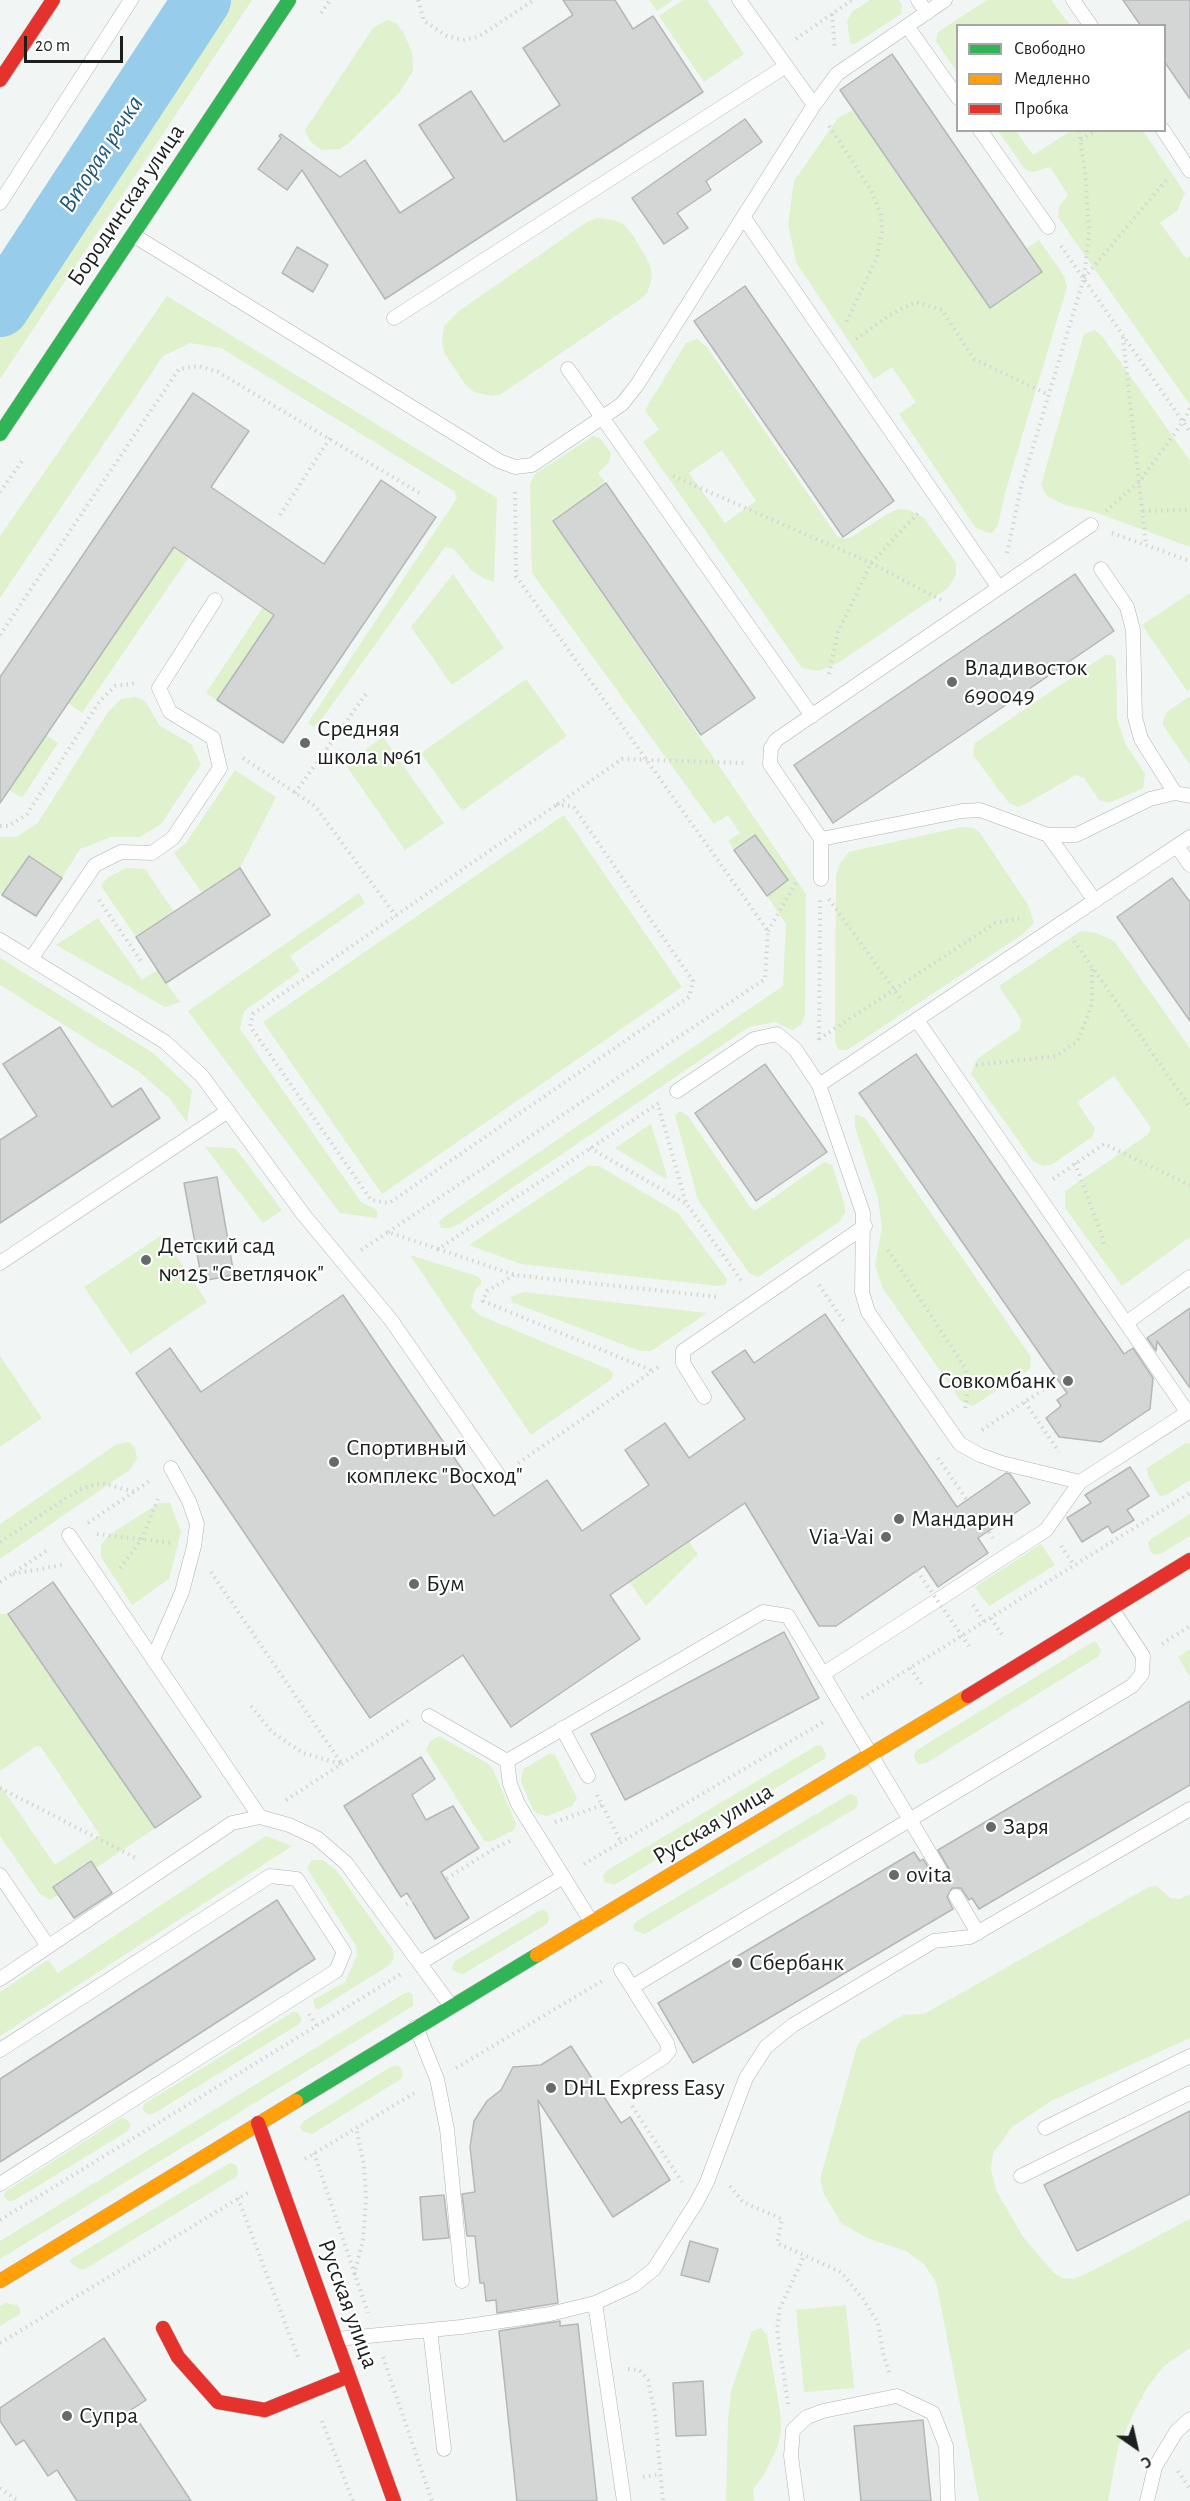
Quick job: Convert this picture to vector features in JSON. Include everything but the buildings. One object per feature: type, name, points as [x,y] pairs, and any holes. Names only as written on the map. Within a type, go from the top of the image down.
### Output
[{"type":"main road","points":[[0,80],[53,0]]},
{"type":"main road","name":"Бородинская улица","points":[[0,434],[289,0]]},
{"type":"main road","name":"Русская улица","points":[[0,2280],[416,2027],[872,1755],[1190,1560]]},
{"type":"main road","name":"Русская улица","points":[[258,2123],[394,2501]]},
{"type":"main road","points":[[163,2328],[178,2357],[218,2402],[265,2410],[349,2376]]},
{"type":"lane","points":[[0,202],[131,0]]},
{"type":"lane","points":[[739,0],[814,105]]},
{"type":"lane","points":[[918,0],[927,13]]},
{"type":"lane","points":[[133,235],[499,461],[515,467],[532,465],[622,404],[637,385],[814,105],[837,74],[945,0]]},
{"type":"lane","points":[[1074,0],[1090,24]]},
{"type":"lane","points":[[907,26],[956,97]]},
{"type":"lane","points":[[394,318],[786,66]]},
{"type":"lane","points":[[981,132],[1048,227]]},
{"type":"lane","points":[[1163,132],[1186,166]]},
{"type":"lane","points":[[744,218],[999,588]]},
{"type":"lane","points":[[568,369],[817,712]]},
{"type":"lane","points":[[821,883],[821,839],[770,764],[771,748],[776,740],[1091,525]]},
{"type":"lane","points":[[1101,569],[1127,607],[1133,630],[1135,717],[1141,739],[1175,793]]},
{"type":"lane","points":[[31,959],[95,865],[121,852],[152,853],[173,838],[220,768],[213,738],[170,711],[159,688],[215,600]]},
{"type":"lane","points":[[821,839],[962,811],[980,810],[1048,835],[1076,835],[1150,799],[1175,793],[1190,796]]},
{"type":"lane","points":[[1048,835],[1095,901]]},
{"type":"lane","points":[[819,1085],[1190,837]]},
{"type":"lane","points":[[1177,846],[1190,865]]},
{"type":"lane","points":[[0,940],[165,1041],[202,1076],[303,1214],[391,1320],[499,1476]]},
{"type":"lane","points":[[823,1674],[1046,1530],[1080,1482],[1189,1412],[917,1020]]},
{"type":"lane","points":[[677,1091],[754,1039],[777,1035],[795,1049],[819,1085],[864,1219],[862,1293],[868,1312],[960,1444],[1002,1463],[1080,1482]]},
{"type":"lane","points":[[0,1263],[228,1112]]},
{"type":"lane","points":[[704,1397],[683,1363],[683,1351],[756,1301],[864,1219]]},
{"type":"lane","points":[[1126,1323],[1190,1277]]},
{"type":"lane","points":[[153,1659],[182,1592],[194,1546],[197,1524],[189,1501],[171,1468]]},
{"type":"lane","points":[[72,1533],[86,1560],[260,1817]]},
{"type":"lane","points":[[632,1987],[1132,1686],[1142,1674],[1143,1656],[1112,1609]]},
{"type":"lane","points":[[507,1761],[763,1612],[788,1616],[940,1870]]},
{"type":"lane","points":[[429,1716],[507,1761]]},
{"type":"lane","points":[[562,1728],[588,1776]]},
{"type":"lane","points":[[507,1761],[510,1784],[533,1830],[592,1923]]},
{"type":"lane","points":[[337,2339],[430,2330],[550,2314],[595,2303],[634,2285],[654,2269],[696,2203],[707,2182],[746,2078],[766,2047],[793,2025],[934,1941],[962,1939],[978,1933],[1190,1809]]},
{"type":"lane","points":[[0,1978],[232,1822],[260,1817],[289,1825],[317,1838],[346,1863],[451,2006]]},
{"type":"lane","points":[[0,1875],[48,1946]]},
{"type":"lane","points":[[0,2050],[270,1876],[297,1879],[344,1952],[336,1971],[0,2184]]},
{"type":"lane","points":[[420,1963],[563,1877]]},
{"type":"lane","points":[[956,1896],[978,1933]]},
{"type":"lane","points":[[619,2086],[664,2057],[669,2050],[667,2043],[621,1970]]},
{"type":"lane","points":[[416,2027],[437,2079],[447,2129],[462,2281]]},
{"type":"lane","points":[[1045,2127],[1190,2056]]},
{"type":"lane","points":[[1021,2176],[1190,2093]]},
{"type":"lane","points":[[595,2303],[624,2501]]},
{"type":"lane","points":[[430,2330],[444,2450]]},
{"type":"lane","points":[[797,2501],[791,2456],[793,2430],[807,2417],[823,2411],[897,2396],[933,2413],[946,2446],[948,2501]]},
{"type":"lane","points":[[1148,2501],[1155,2467],[1176,2432],[1190,2419]]},
{"type":"path","points":[[418,0],[424,21],[447,36],[464,40],[478,38],[534,0]]},
{"type":"path","points":[[777,53],[852,0]]},
{"type":"path","points":[[814,105],[871,190],[881,215],[882,232],[876,257],[842,330],[837,352]]},
{"type":"path","points":[[999,588],[1022,483],[1084,278],[1089,232],[1085,172],[1079,132]]},
{"type":"path","points":[[1080,140],[1094,132]]},
{"type":"path","points":[[1084,278],[1186,166]]},
{"type":"path","points":[[1048,227],[1190,432]]},
{"type":"path","points":[[837,352],[893,313],[916,302],[942,310],[974,359],[1049,394]]},
{"type":"path","points":[[1123,335],[1146,545]]},
{"type":"path","points":[[0,635],[178,369],[199,366],[218,372],[421,494]]},
{"type":"path","points":[[1190,408],[1183,422],[1140,481],[1091,525],[1190,561]]},
{"type":"path","points":[[280,514],[330,438]]},
{"type":"path","points":[[515,467],[516,576],[768,931]]},
{"type":"path","points":[[671,474],[871,563],[963,612]]},
{"type":"path","points":[[817,712],[838,632],[871,563],[935,495]]},
{"type":"path","points":[[1143,512],[1190,510]]},
{"type":"path","points":[[0,826],[9,826],[27,814],[99,702],[115,686],[132,682],[159,688]]},
{"type":"path","points":[[296,793],[366,694]]},
{"type":"path","points":[[213,738],[315,806],[396,916]]},
{"type":"path","points":[[556,805],[573,807],[693,981],[689,997],[389,1203],[371,1200],[250,1026],[253,1014],[622,759],[770,764]]},
{"type":"path","points":[[86,880],[143,964]]},
{"type":"path","points":[[344,1261],[765,979],[768,931],[797,880]]},
{"type":"path","points":[[821,883],[917,1020]]},
{"type":"path","points":[[819,1085],[821,883]]},
{"type":"path","points":[[819,1039],[995,923],[1034,916],[1062,922],[1190,1107]]},
{"type":"path","points":[[950,1068],[1056,1056],[1078,1041],[1092,1004],[1092,966]]},
{"type":"path","points":[[438,1249],[677,1091]]},
{"type":"path","points":[[658,1103],[686,1203],[756,1301]]},
{"type":"path","points":[[1035,1191],[1104,1144],[1190,1185]]},
{"type":"path","points":[[590,1148],[686,1203]]},
{"type":"path","points":[[1076,1163],[1102,1236],[1105,1256]]},
{"type":"path","points":[[864,1219],[966,1369],[969,1389],[960,1444]]},
{"type":"path","points":[[388,1232],[515,1275],[756,1301]]},
{"type":"path","points":[[515,1275],[488,1291],[483,1301],[653,1371]]},
{"type":"path","points":[[499,1476],[683,1351]]},
{"type":"path","points":[[960,1444],[1049,1386]]},
{"type":"path","points":[[1024,1402],[1080,1482]]},
{"type":"path","points":[[0,1582],[171,1468]]},
{"type":"path","points":[[105,1588],[142,1539],[171,1468]]},
{"type":"path","points":[[0,1542],[80,1489],[102,1483],[135,1492]]},
{"type":"path","points":[[563,1877],[844,1709],[1190,1493]]},
{"type":"path","points":[[72,1533],[194,1546],[342,1764]]},
{"type":"path","points":[[1069,1557],[1074,1565]]},
{"type":"path","points":[[11,1575],[86,1560]]},
{"type":"path","points":[[917,1571],[971,1649]]},
{"type":"path","points":[[991,1618],[1008,1643]]},
{"type":"path","points":[[1143,1656],[1190,1626]]},
{"type":"path","points":[[910,1668],[922,1686]]},
{"type":"path","points":[[251,1706],[272,1732],[303,1753],[342,1764]]},
{"type":"path","points":[[260,1817],[407,1722],[429,1716]]},
{"type":"path","points":[[0,1788],[161,1870]]},
{"type":"path","points":[[398,1904],[404,1904],[495,1848],[533,1830],[603,1805],[621,1842]]},
{"type":"path","points":[[0,2220],[420,1963]]},
{"type":"path","points":[[0,2343],[621,1970]]},
{"type":"path","points":[[642,2121],[696,2203]]},
{"type":"path","points":[[354,2275],[363,2240],[366,2198],[364,2165],[356,2128]]},
{"type":"path","points":[[238,2198],[353,2501]]},
{"type":"path","points":[[743,2202],[782,2219],[777,2243],[841,2272],[863,2299],[878,2323],[884,2357],[897,2396]]},
{"type":"path","points":[[3,2211],[7,2216]]},
{"type":"path","points":[[793,2430],[777,2330],[780,2308],[804,2256]]},
{"type":"path","points":[[648,2380],[655,2414],[663,2501]]},
{"type":"path","points":[[1174,2466],[1190,2489]]},
{"type":"path","points":[[0,2488],[18,2501]]},
{"type":"green space","points":[[170,0],[252,0],[0,379],[0,266]]},
{"type":"green space","points":[[649,0],[673,0],[657,11]]},
{"type":"green space","points":[[683,0],[707,0],[744,54],[704,82],[659,16]]},
{"type":"green space","points":[[870,0],[898,0],[902,5],[901,14],[855,44],[850,43],[847,21],[852,12]]},
{"type":"green space","points":[[987,0],[1051,0],[1069,24],[956,24],[956,71],[936,41],[938,32]]},
{"type":"green space","points":[[388,20],[396,23],[403,32],[412,52],[413,71],[399,93],[349,143],[340,149],[321,150],[310,141],[305,130],[373,28]]},
{"type":"green space","points":[[853,110],[990,308],[1042,272],[1027,248],[1039,240],[1064,276],[1067,287],[1005,493],[998,525],[992,533],[975,527],[899,414],[916,402],[892,367],[874,379],[796,262],[788,224],[794,181],[838,118]]},
{"type":"green space","points":[[999,132],[1017,132],[1033,155],[1069,132],[1144,132],[1185,193],[1177,211],[1160,223],[1186,258],[1190,256],[1190,405],[1058,217],[1059,207],[1068,195],[1050,167],[1033,172],[1026,170]]},
{"type":"green space","points":[[597,218],[614,220],[624,225],[633,235],[650,265],[652,277],[647,293],[501,394],[491,396],[474,392],[465,384],[445,354],[442,343],[444,326],[459,311],[587,222]]},
{"type":"green space","points":[[167,296],[497,498],[494,582],[471,570],[454,549],[445,547],[321,720],[313,727],[308,723],[457,498],[454,491],[221,348],[190,343],[163,356],[0,598],[0,536]]},
{"type":"green space","points":[[1095,330],[1102,336],[1190,461],[1190,547],[1092,511],[1065,505],[1047,496],[1041,485],[1084,334]]},
{"type":"green space","points":[[697,339],[707,347],[837,536],[844,539],[852,537],[887,514],[899,509],[909,510],[924,518],[956,563],[956,575],[948,588],[838,663],[819,671],[802,668],[643,442],[659,430],[645,410],[686,343]],"holes":[[[722,450],[756,501],[725,523],[689,473]]]},
{"type":"green space","points":[[593,436],[600,438],[611,453],[609,462],[598,473],[606,483],[553,521],[806,894],[805,1015],[801,1025],[792,1030],[775,1022],[749,1027],[459,1224],[450,1228],[441,1228],[439,1222],[444,1217],[783,986],[786,924],[767,896],[787,880],[755,835],[734,850],[728,841],[740,833],[728,815],[714,824],[532,573],[530,484],[535,474]]},
{"type":"green space","points":[[174,547],[189,557],[82,713],[68,703]]},
{"type":"green space","points":[[453,574],[504,648],[452,685],[411,627]]},
{"type":"green space","points":[[1190,593],[1190,689],[1187,691],[1142,625]]},
{"type":"green space","points":[[263,607],[274,614],[217,700],[206,693]]},
{"type":"green space","points":[[1105,655],[1112,655],[1116,661],[1117,718],[1126,745],[1145,774],[1143,788],[1109,803],[1099,800],[1084,778],[1076,775],[1018,807],[1009,803],[973,755],[975,743]]},
{"type":"green space","points":[[526,679],[567,736],[462,811],[421,753]]},
{"type":"green space","points":[[1190,696],[1190,765],[1163,725],[1163,721],[1167,712]]},
{"type":"green space","points":[[135,697],[145,701],[160,726],[191,744],[201,764],[161,824],[140,837],[111,837],[80,849],[62,878],[29,856],[2,895],[0,894],[0,837],[16,837],[37,824],[108,712],[121,699]]},
{"type":"green space","points":[[46,735],[58,743],[22,798],[9,790]]},
{"type":"green space","points":[[383,737],[444,823],[405,850],[345,764]]},
{"type":"green space","points":[[235,770],[276,797],[240,868],[202,893],[174,853],[186,843]]},
{"type":"green space","points":[[564,815],[682,987],[382,1194],[263,1022]]},
{"type":"green space","points":[[962,827],[974,828],[980,833],[1028,905],[1034,923],[1023,934],[858,1043],[847,1050],[839,1050],[835,1042],[836,876],[840,863],[849,852]]},
{"type":"green space","points":[[126,868],[145,869],[174,912],[136,937],[101,886],[107,878]]},
{"type":"green space","points":[[359,893],[365,903],[290,956],[300,971],[244,1011],[240,1029],[361,1202],[377,1210],[377,1218],[340,1213],[188,1011]]},
{"type":"green space","points":[[98,918],[142,980],[157,970],[180,1002],[165,1007],[56,945]]},
{"type":"green space","points":[[1081,931],[1096,933],[1114,941],[1190,1048],[1190,1237],[1122,1286],[1065,1208],[1065,1191],[1147,1135],[1150,1126],[1114,1076],[1077,1102],[1095,1129],[1092,1137],[1051,1165],[1043,1166],[1033,1161],[971,1074],[977,1059],[1020,1029],[1021,1019],[999,986]]},
{"type":"green space","points":[[0,958],[153,1053],[192,1090],[187,1122],[169,1098],[138,1071],[0,985]]},
{"type":"green space","points":[[680,1111],[688,1116],[751,1208],[756,1210],[824,1162],[832,1165],[845,1206],[845,1213],[840,1221],[758,1277],[749,1273],[698,1200],[675,1115]]},
{"type":"green space","points":[[855,1114],[865,1118],[1031,1357],[1030,1369],[973,1406],[961,1401],[882,1287],[875,1265],[882,1227],[878,1199],[855,1127]]},
{"type":"green space","points":[[651,1124],[667,1176],[666,1179],[615,1148]]},
{"type":"green space","points":[[205,1147],[235,1148],[282,1210],[263,1223]]},
{"type":"green space","points":[[588,1166],[599,1166],[678,1213],[727,1279],[726,1284],[719,1286],[521,1264],[469,1245]]},
{"type":"green space","points":[[162,1235],[207,1302],[130,1354],[84,1287]]},
{"type":"green space","points":[[410,1255],[477,1276],[481,1284],[475,1290],[471,1307],[479,1315],[608,1369],[613,1373],[612,1379],[531,1435]]},
{"type":"green space","points":[[524,1292],[707,1313],[651,1351],[640,1351],[512,1302],[511,1297]]},
{"type":"green space","points":[[0,1356],[42,1418],[0,1447]]},
{"type":"green space","points":[[129,1442],[135,1448],[137,1459],[128,1471],[0,1559],[0,1524],[117,1444]]},
{"type":"green space","points":[[1186,1443],[1190,1444],[1190,1480],[1166,1495],[1160,1496],[1148,1476],[1147,1468]]},
{"type":"green space","points":[[159,1503],[170,1503],[181,1532],[169,1579],[132,1605],[101,1557],[101,1545],[109,1535]]},
{"type":"green space","points":[[1190,1514],[1190,1536],[1160,1554],[1154,1555],[1148,1543],[1152,1538]]},
{"type":"green space","points":[[689,1542],[698,1554],[646,1606],[630,1582]]},
{"type":"green space","points":[[1041,1544],[1055,1565],[989,1606],[975,1587]]},
{"type":"green space","points":[[0,1614],[8,1614],[155,1828],[96,1868],[90,1861],[53,1887],[58,1895],[50,1900],[40,1894],[0,1836],[0,1785],[55,1865],[100,1835],[41,1747],[36,1746],[0,1771]]},
{"type":"green space","points":[[1096,1642],[1101,1650],[1099,1656],[926,1763],[919,1764],[915,1760],[914,1755],[917,1750]]},
{"type":"green space","points":[[1190,1649],[1190,1677],[1178,1657]]},
{"type":"green space","points":[[439,1736],[487,1763],[493,1769],[516,1824],[514,1830],[490,1842],[484,1841],[426,1750],[430,1741]]},
{"type":"green space","points":[[821,1745],[826,1754],[824,1759],[614,1885],[604,1882],[603,1876],[606,1871]]},
{"type":"green space","points":[[549,1754],[554,1754],[577,1798],[572,1806],[547,1816],[533,1810],[521,1781],[523,1769]]},
{"type":"green space","points":[[852,1794],[857,1797],[856,1808],[645,1934],[635,1931],[633,1926],[637,1921]]},
{"type":"green space","points":[[266,1836],[292,1846],[0,2036],[0,1992],[48,1960],[58,1973]]},
{"type":"green space","points":[[312,1860],[323,1860],[337,1871],[393,1950],[394,1959],[388,1966],[319,2009],[315,2008],[313,2000],[345,1982],[357,1956],[356,1946],[307,1868]]},
{"type":"green space","points":[[1157,1886],[1170,1898],[1180,1899],[1190,1894],[1190,2038],[1051,2101],[1012,2127],[993,2153],[991,2169],[996,2190],[1023,2237],[1054,2273],[1062,2278],[1073,2279],[1090,2272],[1190,2219],[1190,2348],[1164,2366],[1148,2386],[1134,2412],[1118,2447],[1108,2501],[979,2501],[936,2282],[924,2264],[906,2251],[867,2238],[841,2223],[824,2194],[820,2179],[857,2046],[861,2040],[903,2015],[924,2014],[1149,1887]]},
{"type":"green space","points":[[544,1910],[548,1913],[547,1924],[463,1974],[453,1971],[452,1966],[455,1961]]},
{"type":"green space","points":[[409,1992],[413,1995],[413,2006],[0,2259],[0,2241]]},
{"type":"green space","points":[[293,2012],[297,2012],[302,2019],[299,2024],[153,2114],[147,2114],[143,2110],[144,2104]]},
{"type":"green space","points":[[397,2065],[403,2074],[401,2079],[312,2134],[302,2131],[300,2126],[304,2121]]},
{"type":"green space","points":[[121,2118],[126,2119],[131,2125],[128,2131],[13,2201],[8,2201],[4,2197],[5,2192]]},
{"type":"green space","points":[[232,2163],[237,2166],[236,2177],[85,2269],[79,2269],[70,2262],[71,2259]]},
{"type":"green space","points":[[5,2303],[17,2305],[20,2314],[0,2326],[0,2306]]},
{"type":"green space","points":[[846,2305],[854,2388],[804,2392],[796,2310]]},
{"type":"green space","points":[[761,2328],[767,2335],[780,2412],[781,2432],[777,2448],[765,2473],[753,2489],[754,2501],[726,2501],[731,2391],[752,2331]]},
{"type":"waterway","name":"Вторая речка","points":[[0,308],[202,0]]},
{"type":"traffic: fast","points":[[0,434],[289,0]]},
{"type":"traffic: fast","points":[[296,2101],[537,1955]]},
{"type":"traffic: slow","points":[[537,1955],[968,1696]]},
{"type":"traffic: slow","points":[[0,2281],[296,2101]]},
{"type":"traffic: jam","points":[[0,80],[53,0]]},
{"type":"traffic: jam","points":[[968,1696],[1190,1560]]},
{"type":"traffic: jam","points":[[258,2123],[394,2501]]},
{"type":"traffic: jam","points":[[163,2328],[178,2357],[218,2402],[265,2410],[349,2376]]},
{"type":"place","name":"Владивосток 690049","points":[[952,682]]},
{"type":"place","name":"Средняя школа №61","points":[[305,743]]},
{"type":"place","name":"Детский сад №125 \"Светлячок\"","points":[[146,1260]]},
{"type":"place","name":"Совкомбанк","points":[[1068,1381]]},
{"type":"place","name":"Спортивный комплекс \"Восход\"","points":[[334,1462]]},
{"type":"place","name":"Мандарин","points":[[899,1519]]},
{"type":"place","name":"Via-Vai","points":[[886,1537]]},
{"type":"place","name":"Бум","points":[[414,1584]]},
{"type":"place","name":"Заря","points":[[991,1827]]},
{"type":"place","name":"ovita","points":[[894,1875]]},
{"type":"place","name":"Сбербанк","points":[[737,1963]]},
{"type":"place","name":"DHL Express Easy","points":[[551,2088]]},
{"type":"place","name":"Супра","points":[[67,2416]]}]
